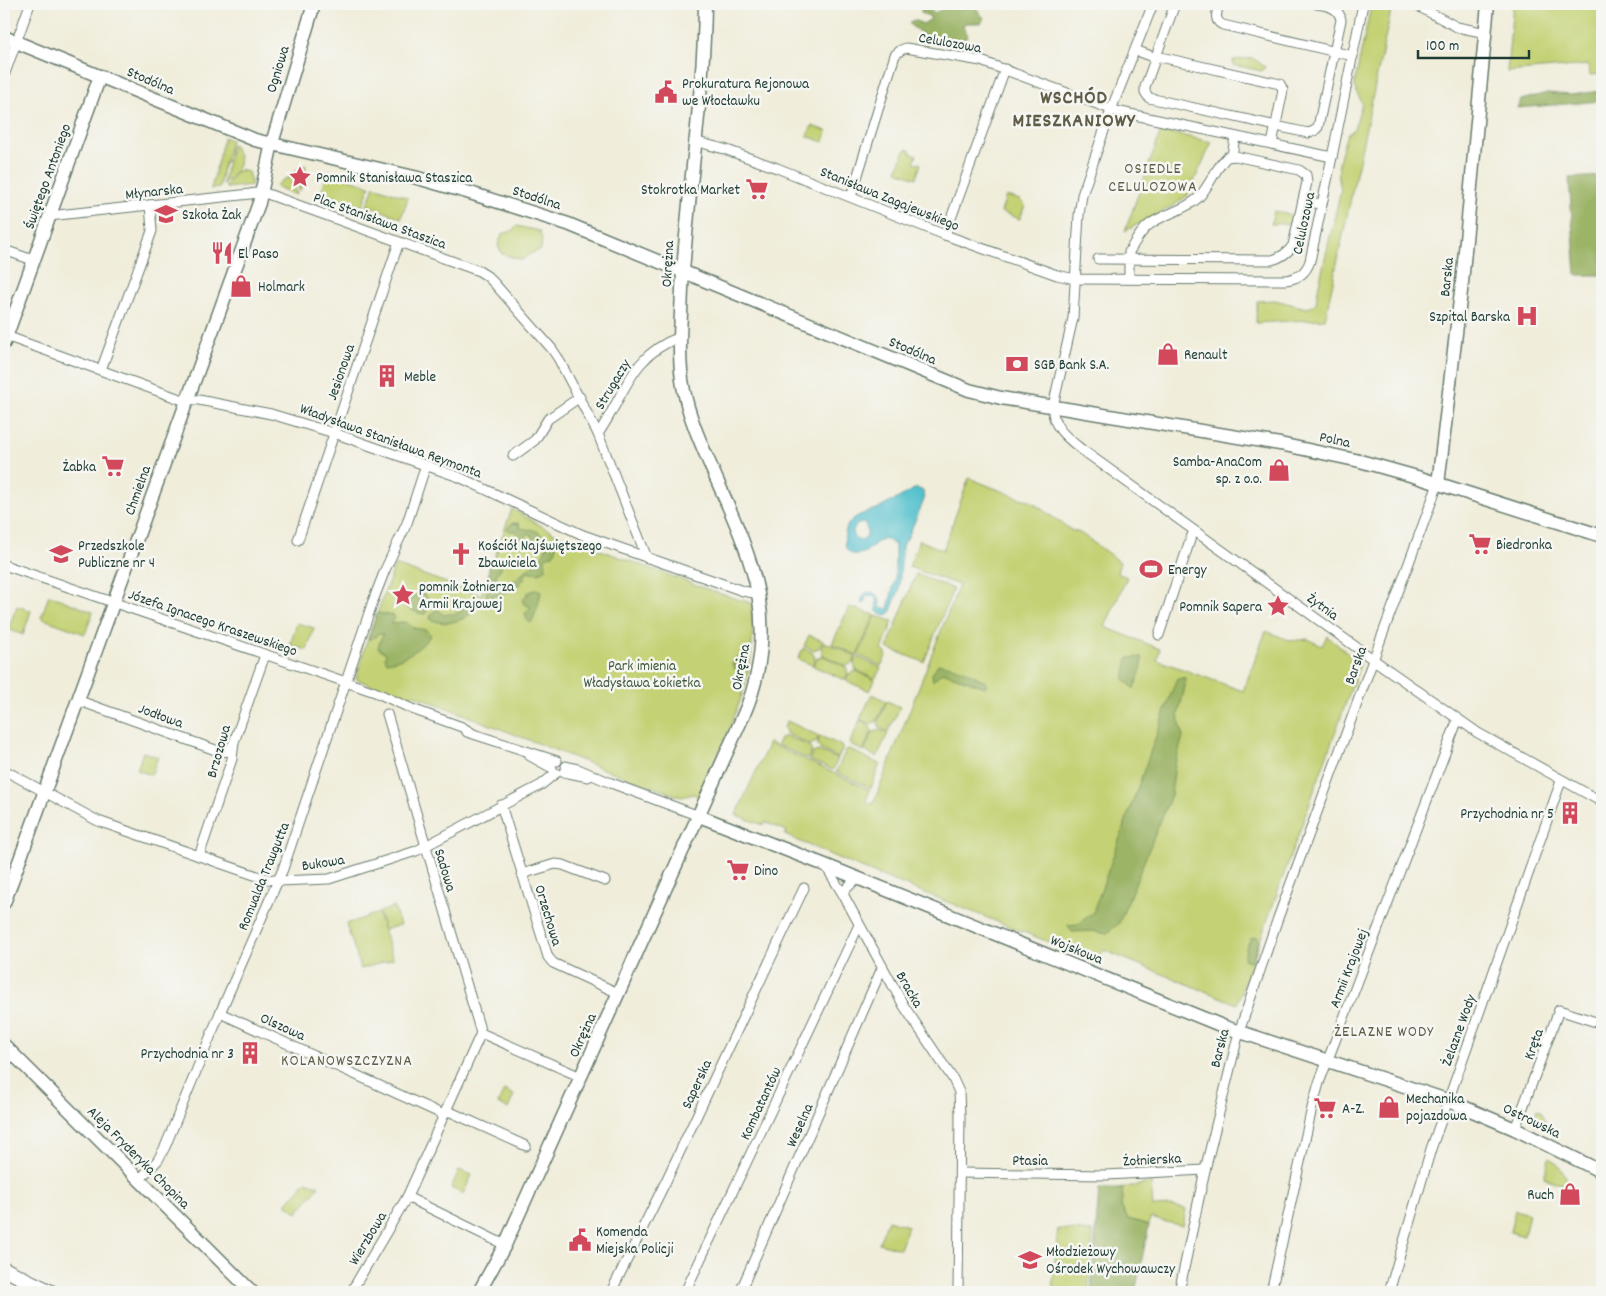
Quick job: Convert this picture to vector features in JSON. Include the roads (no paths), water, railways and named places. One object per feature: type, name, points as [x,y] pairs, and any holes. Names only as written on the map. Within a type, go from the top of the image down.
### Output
[{"type":"main road","points":[[4,1269],[51,1292]]},
{"type":"main road","points":[[4,1280],[31,1292]]},
{"type":"street","points":[[4,76],[30,4]]},
{"type":"street","name":"Ogniowa","points":[[272,143],[314,4]]},
{"type":"street","name":"Okrężna","points":[[479,1292],[505,1245],[699,816],[746,709],[754,687],[760,656],[762,636],[759,594],[743,541],[688,409],[682,382],[680,336],[683,272],[694,141],[703,70],[705,4]]},
{"type":"street","points":[[1053,406],[1070,333],[1082,195],[1111,110],[1153,4]]},
{"type":"street","points":[[1175,4],[1145,87],[1146,94],[1152,99],[1308,133],[1316,129],[1341,20],[1340,14],[1333,8],[1317,4]]},
{"type":"street","points":[[1219,4],[1216,19],[1222,26],[1353,56]]},
{"type":"street","name":"Celulozowa","points":[[1075,279],[1279,280],[1295,279],[1301,275],[1308,267],[1363,4]]},
{"type":"street","points":[[1414,4],[1457,28],[1486,33]]},
{"type":"street","name":"Barska","points":[[1179,1292],[1205,1170],[1239,1032],[1278,918],[1438,484],[1456,343],[1488,4]]},
{"type":"street","name":"Stodólna","points":[[4,36],[236,133],[414,177],[568,224],[969,390],[981,394],[1053,406]]},
{"type":"street","name":"Celulozowa","points":[[851,197],[898,52],[906,48],[964,57],[1005,69],[1111,110],[1332,157]]},
{"type":"street","points":[[1135,50],[1156,57],[1278,83],[1282,86],[1283,90],[1272,144]]},
{"type":"street","points":[[945,236],[1005,69]]},
{"type":"street","name":"Świętego Antoniego","points":[[5,340],[100,76]]},
{"type":"street","points":[[1232,156],[1235,136]]},
{"type":"street","name":"Stanisława Zagajewskiego","points":[[694,141],[724,149],[851,197],[945,236],[1058,275],[1075,279]]},
{"type":"street","name":"Chmielna","points":[[4,902],[259,204],[272,143]]},
{"type":"street","points":[[1098,259],[1129,259],[1275,259],[1292,247],[1307,179],[1303,172],[1232,156],[1225,159],[1203,192],[1195,200],[1148,226],[1130,250],[1129,259],[1129,279]]},
{"type":"street","name":"Młynarska","points":[[50,216],[262,192]]},
{"type":"street","name":"Plac Stanisława Staszica","points":[[262,192],[464,265],[487,276],[552,349],[580,397]]},
{"type":"street","points":[[1303,201],[1321,204]]},
{"type":"street","points":[[101,370],[150,236],[152,226],[150,205]]},
{"type":"street","name":"Jesionowa","points":[[298,540],[399,242]]},
{"type":"street","points":[[4,250],[34,260]]},
{"type":"street","name":"Strugaczy","points":[[598,434],[638,365],[664,343],[680,336]]},
{"type":"street","name":"Władysława Stanisława Reymonta","points":[[5,340],[101,370],[180,399],[229,405],[271,414],[334,433],[459,477],[568,529],[743,591],[759,594]]},
{"type":"street","points":[[514,456],[535,440],[548,419],[580,397],[598,434],[647,558]]},
{"type":"street","name":"Polna","points":[[1053,406],[1310,450],[1360,461],[1602,536]]},
{"type":"street","name":"Żytnia","points":[[1053,406],[1055,424],[1073,442],[1194,531],[1486,738],[1561,781],[1602,801]]},
{"type":"street","name":"Romualda Traugutta","points":[[139,1180],[158,1160],[165,1147],[220,1013],[279,881],[385,570],[407,524],[426,465]]},
{"type":"street","points":[[1159,635],[1194,531]]},
{"type":"street","name":"Józefa Ignacego Kraszewskiego","points":[[4,564],[386,696],[412,709],[521,750],[559,768],[578,769],[699,816]]},
{"type":"street","name":"Brzozowa","points":[[200,856],[232,759],[233,745],[265,655]]},
{"type":"street","name":"Jodłowa","points":[[77,700],[221,752],[228,751],[233,745]]},
{"type":"street","name":"Sadowa","points":[[386,714],[480,1033]]},
{"type":"street","name":"Armii Krajowej","points":[[1270,1292],[1312,1108],[1328,1060],[1458,719]]},
{"type":"street","name":"Bukowa","points":[[4,770],[98,821],[263,878],[279,881],[329,879],[416,851],[541,784],[559,768]]},
{"type":"street","name":"Żelazne Wody","points":[[1389,1292],[1431,1149],[1561,781]]},
{"type":"street","name":"Orzechowa","points":[[501,805],[548,957],[553,963],[618,993]]},
{"type":"street","name":"Wojskowa","points":[[699,816],[1239,1032],[1448,1100]]},
{"type":"street","points":[[522,874],[555,864],[563,865],[605,881]]},
{"type":"street","name":"Bracka","points":[[825,865],[904,1006],[952,1079],[958,1092],[960,1173]]},
{"type":"street","points":[[844,896],[844,892],[857,878]]},
{"type":"street","name":"Saperska","points":[[611,1292],[666,1181],[804,888]]},
{"type":"street","name":"Kombatantów","points":[[685,1292],[859,925]]},
{"type":"street","name":"Weselna","points":[[740,1292],[882,968]]},
{"type":"street","name":"Kręta","points":[[1515,1130],[1559,1010],[1602,1024]]},
{"type":"street","name":"Olszowa","points":[[220,1013],[445,1113],[526,1146]]},
{"type":"street","points":[[480,1033],[581,1077]]},
{"type":"street","name":"Wierzbowa","points":[[351,1292],[407,1197],[480,1033]]},
{"type":"street","name":"Aleja Fryderyka Chopina","points":[[4,1045],[252,1292]]},
{"type":"street","name":"Ostrowska","points":[[1448,1100],[1602,1172]]},
{"type":"street","name":"Żołnierska","points":[[1100,1175],[1205,1170]]},
{"type":"street","points":[[958,1292],[960,1173]]},
{"type":"street","name":"Ptasia","points":[[960,1173],[1100,1175]]},
{"type":"street","points":[[407,1197],[505,1245]]},
{"type":"water","points":[[917,488],[923,491],[924,500],[908,537],[902,546],[899,590],[890,613],[883,615],[877,611],[876,599],[873,596],[869,595],[866,597],[864,604],[861,603],[865,593],[873,592],[879,597],[881,608],[888,608],[895,580],[895,545],[884,538],[866,552],[853,554],[846,548],[847,526],[857,517],[885,505]],"holes":[[[864,523],[867,535],[864,539],[857,540],[853,536],[857,525]]]},
{"type":"place","name":"Prokuratura Rejonowa we Włocławku","points":[[666,92]]},
{"type":"place","name":"Pomnik Stanisława Staszica","points":[[300,177]]},
{"type":"place","name":"Stokrotka Market","points":[[757,189]]},
{"type":"place","name":"Szkoła Żak","points":[[166,214]]},
{"type":"place","name":"El Paso","points":[[222,253]]},
{"type":"place","name":"Holmark","points":[[241,286]]},
{"type":"place","name":"Szpital Barska","points":[[1527,316]]},
{"type":"place","name":"Renault","points":[[1168,354]]},
{"type":"place","name":"SGB Bank S.A.","points":[[1017,364]]},
{"type":"place","name":"Meble","points":[[387,376]]},
{"type":"place","name":"Żabka","points":[[113,466]]},
{"type":"place","name":"Samba-AnaCom sp. z o.o.","points":[[1279,470]]},
{"type":"place","name":"Biedronka","points":[[1480,544]]},
{"type":"place","name":"Przedszkole Publiczne nr 4","points":[[61,554]]},
{"type":"place","name":"Kościół Najświętszego Zbawiciela","points":[[461,554]]},
{"type":"place","name":"Energy","points":[[1151,569]]},
{"type":"place","name":"pomnik Żołnierza Armii Krajowej","points":[[403,595]]},
{"type":"place","name":"Pomnik Sapera","points":[[1278,606]]},
{"type":"place","name":"Przychodnia nr 5","points":[[1570,813]]},
{"type":"place","name":"Dino","points":[[738,870]]},
{"type":"place","name":"Przychodnia nr 3","points":[[250,1053]]},
{"type":"place","name":"Mechanika pojazdowa","points":[[1389,1107]]},
{"type":"place","name":"A-Z.","points":[[1325,1108]]},
{"type":"place","name":"Ruch","points":[[1570,1194]]},
{"type":"place","name":"Komenda Miejska Policji","points":[[580,1240]]},
{"type":"place","name":"Młodzieżowy Ośrodek Wychowawczy","points":[[1030,1260]]},
{"type":"district","name":"WSCHÓD MIESZKANIOWY","points":[[1074,108]]},
{"type":"district","name":"OSIEDLE CELULOZOWA","points":[[1153,176]]},
{"type":"district","name":"ŻELAZNE WODY","points":[[1384,1030]]},
{"type":"district","name":"KOLANOWSZCZYZNA","points":[[347,1059]]},
{"type":"park label","name":"Park imienia Władysława Łokietka","points":[[642,674]]}]
